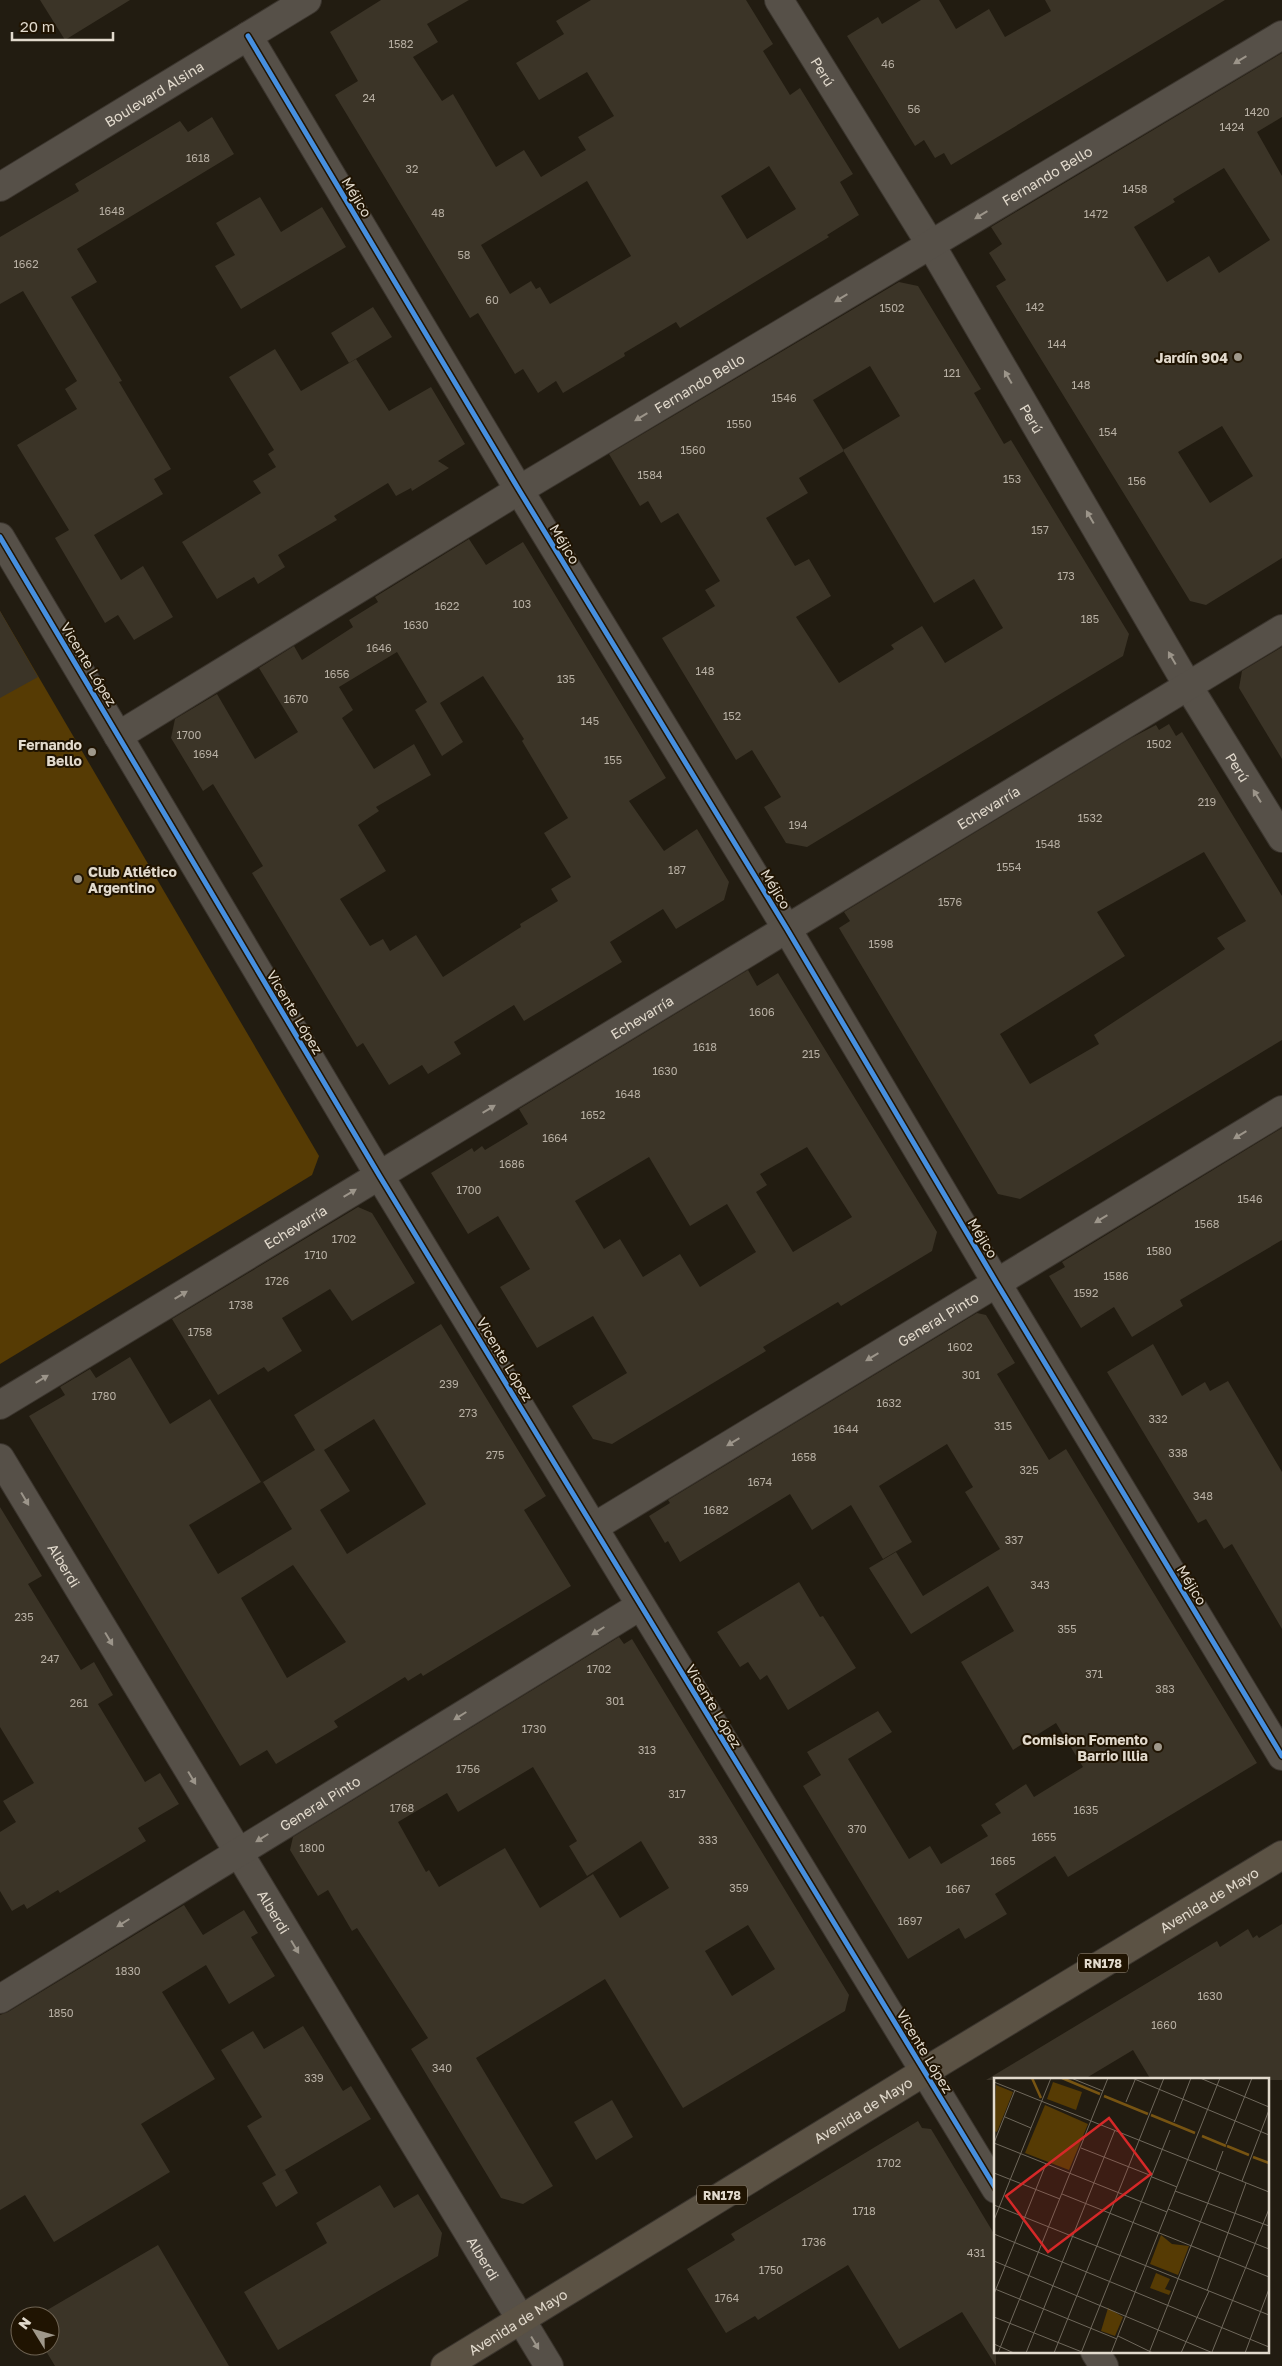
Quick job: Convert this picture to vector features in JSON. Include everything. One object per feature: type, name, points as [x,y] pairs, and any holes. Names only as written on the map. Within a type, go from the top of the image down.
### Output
[{"type":"main road","name":"Avenida de Mayo","points":[[445,2366],[1282,1855]]},
{"type":"street","name":"Boulevard Alsina","points":[[0,187],[307,0]]},
{"type":"street","name":"Perú","points":[[779,0],[931,245],[1188,686],[1282,838]]},
{"type":"street","name":"Fernando Bello","points":[[118,736],[519,490],[1282,35]]},
{"type":"street","name":"Méjico","points":[[248,36],[519,490],[787,929],[996,1282],[1282,1756]]},
{"type":"street","name":"Vicente López","points":[[0,537],[379,1175],[994,2186]]},
{"type":"street","name":"Echevarría","points":[[0,1404],[1282,629]]},
{"type":"street","name":"General Pinto","points":[[594,1527],[1282,1110]]},
{"type":"street","name":"Alberdi","points":[[0,1458],[237,1853],[549,2366]]},
{"type":"street","name":"General Pinto","points":[[0,1999],[640,1606]]},
{"type":"street","points":[[1097,2354],[1104,2366]]},
{"type":"shaded area","name":"Club Atlético Argentino","points":[[0,611],[319,1156],[312,1175],[0,1364]]},
{"type":"building","points":[[40,0],[130,0],[65,40]]},
{"type":"building","points":[[381,0],[469,0],[427,24],[438,42],[413,57],[442,101],[453,94],[496,167],[524,150],[541,177],[586,150],[578,137],[614,116],[587,72],[539,100],[516,63],[564,34],[556,21],[591,0],[746,0],[773,44],[763,51],[790,95],[800,88],[853,174],[840,182],[859,215],[827,235],[829,237],[680,328],[676,322],[624,353],[625,356],[563,393],[556,381],[538,393],[523,369],[515,374],[478,313],[470,318],[335,95],[358,81],[330,32]],"holes":[[[769,166],[796,209],[747,239],[721,196]],[[587,181],[631,256],[550,304],[540,287],[536,289],[531,281],[510,294],[481,245]]]},
{"type":"building","points":[[921,0],[939,0],[956,29],[989,9],[1005,37],[1051,11],[1045,0],[1225,0],[951,165],[944,153],[935,158],[924,140],[915,146],[847,36],[878,17],[882,24]]},
{"type":"building","points":[[1282,53],[1282,117],[1257,132],[1282,176],[1282,558],[1206,605],[1190,601],[996,286],[1006,280],[989,253],[1002,244],[991,227]],"holes":[[[1224,168],[1270,240],[1219,273],[1209,256],[1167,282],[1134,227],[1175,202],[1173,199]],[[1222,426],[1253,476],[1210,503],[1178,452]]]},
{"type":"building","points":[[212,117],[234,154],[77,249],[97,282],[71,297],[122,381],[119,382],[171,469],[154,479],[163,494],[94,535],[121,580],[143,566],[173,617],[134,640],[118,615],[105,623],[55,538],[69,530],[17,445],[77,409],[65,389],[77,381],[23,291],[0,304],[0,237],[79,191],[75,184],[180,121],[188,132]]},
{"type":"building","points":[[260,197],[281,232],[322,207],[346,247],[241,309],[215,266],[235,255],[216,223]]},
{"type":"building","points":[[899,282],[918,286],[981,389],[974,393],[1004,444],[1011,440],[1129,634],[1123,656],[807,847],[786,843],[764,807],[781,797],[752,750],[736,760],[662,638],[715,606],[705,590],[720,581],[678,513],[661,523],[648,501],[640,506],[609,454]],"holes":[[[870,366],[900,416],[843,450],[813,400]],[[844,451],[934,603],[974,579],[1003,628],[945,663],[922,626],[891,645],[894,649],[839,683],[796,617],[831,596],[809,559],[795,566],[766,518],[808,493],[799,478]]]},
{"type":"building","points":[[373,307],[392,337],[349,363],[331,333]]},
{"type":"building","points":[[275,349],[301,391],[356,359],[389,411],[431,387],[465,444],[438,461],[449,468],[412,491],[411,488],[396,496],[388,483],[334,516],[337,520],[278,555],[285,567],[258,584],[254,577],[217,599],[182,542],[261,493],[253,481],[276,467],[268,454],[274,450],[229,377]]},
{"type":"building","points":[[469,539],[486,565],[523,542],[666,778],[629,801],[664,851],[697,829],[729,882],[724,900],[676,929],[663,909],[610,942],[622,962],[524,1021],[514,1005],[454,1042],[461,1054],[428,1074],[422,1065],[389,1085],[363,1043],[357,1047],[252,873],[263,866],[213,784],[203,791],[171,738],[175,719],[217,694],[255,759],[298,732],[259,668],[294,646],[302,660],[353,627],[349,620],[378,602],[375,597]],"holes":[[[397,652],[427,702],[415,710],[442,756],[463,742],[440,703],[483,676],[524,739],[522,741],[568,818],[544,833],[571,877],[551,889],[558,901],[520,924],[521,927],[443,977],[416,935],[390,951],[383,939],[370,946],[340,899],[386,871],[358,825],[379,811],[376,807],[431,775],[414,744],[374,769],[342,718],[353,710],[339,687]]]},
{"type":"building","points":[[0,611],[38,677],[0,698]]},
{"type":"building","points":[[1282,647],[1282,759],[1239,688],[1242,671]]},
{"type":"building","points":[[1169,724],[1176,736],[1182,732],[1282,896],[1282,1040],[1020,1199],[998,1194],[839,928],[850,921],[844,912],[1131,738],[1156,725],[1159,730]],"holes":[[[1204,852],[1246,921],[1217,938],[1225,949],[1094,1035],[1099,1044],[1030,1084],[1000,1034],[1125,956],[1097,912]]]},
{"type":"building","points":[[748,970],[757,986],[778,973],[937,1232],[932,1251],[841,1306],[838,1302],[763,1347],[766,1351],[612,1444],[593,1439],[572,1406],[627,1373],[593,1316],[537,1348],[500,1287],[530,1269],[498,1216],[468,1234],[431,1173],[472,1148],[474,1152],[482,1146],[485,1150],[528,1124],[519,1109]],"holes":[[[807,1147],[852,1217],[793,1252],[756,1192],[767,1185],[760,1174]],[[649,1157],[690,1226],[727,1204],[756,1252],[700,1287],[680,1254],[643,1277],[620,1239],[604,1249],[575,1201]]]},
{"type":"building","points":[[1282,1128],[1282,1240],[1180,1300],[1183,1306],[1132,1337],[1114,1307],[1081,1328],[1049,1276],[1065,1267],[1062,1262]]},
{"type":"building","points":[[358,1207],[372,1213],[415,1283],[352,1321],[330,1289],[282,1318],[302,1351],[268,1372],[264,1367],[218,1395],[172,1319]]},
{"type":"building","points":[[977,1313],[986,1315],[1015,1363],[997,1374],[1049,1460],[1066,1449],[1257,1763],[1068,1877],[1055,1856],[995,1894],[1007,1914],[965,1939],[959,1928],[908,1959],[803,1786],[821,1775],[807,1752],[878,1711],[892,1732],[848,1759],[909,1859],[930,1846],[941,1864],[988,1836],[981,1825],[1001,1813],[995,1804],[1026,1784],[1034,1797],[1083,1767],[1056,1723],[1013,1750],[961,1662],[1014,1631],[988,1586],[911,1634],[869,1568],[896,1552],[923,1596],[1000,1549],[965,1492],[973,1487],[947,1444],[879,1486],[912,1542],[883,1559],[851,1505],[812,1530],[790,1494],[680,1562],[668,1541],[665,1543],[649,1516],[670,1503],[668,1500]]},
{"type":"building","points":[[441,1324],[546,1496],[524,1510],[571,1586],[423,1676],[421,1673],[408,1681],[405,1677],[334,1721],[338,1727],[276,1764],[267,1750],[240,1766],[29,1416],[65,1395],[60,1387],[90,1369],[96,1378],[130,1357],[170,1424],[210,1399],[261,1482],[189,1525],[218,1574],[292,1529],[263,1482],[315,1450],[294,1415]],"holes":[[[374,1419],[426,1504],[347,1554],[320,1510],[350,1491],[324,1450]],[[293,1565],[346,1642],[287,1678],[241,1598]]]},
{"type":"building","points":[[1153,1344],[1182,1396],[1205,1382],[1210,1391],[1228,1381],[1282,1472],[1282,1629],[1232,1544],[1224,1549],[1206,1519],[1198,1523],[1107,1372]]},
{"type":"building","points":[[0,1507],[42,1576],[28,1584],[81,1670],[94,1662],[113,1695],[98,1704],[145,1782],[160,1773],[179,1804],[138,1828],[146,1841],[60,1893],[58,1890],[27,1909],[24,1904],[12,1911],[0,1891],[0,1832],[16,1822],[3,1801],[34,1783],[0,1727]]},
{"type":"building","points":[[799,1582],[820,1617],[823,1616],[856,1668],[788,1710],[767,1675],[760,1680],[748,1662],[740,1667],[717,1632]]},
{"type":"building","points":[[619,1637],[624,1644],[632,1639],[849,1995],[845,2011],[683,2108],[605,1979],[476,2058],[553,2186],[523,2204],[501,2198],[411,2049],[428,2038],[357,1928],[352,1931],[328,1890],[318,1896],[290,1850],[293,1837]],"holes":[[[533,1767],[577,1841],[569,1846],[587,1876],[641,1841],[669,1888],[620,1918],[593,1874],[540,1908],[505,1848],[439,1887],[429,1870],[426,1872],[398,1822],[447,1793],[458,1812]],[[748,1925],[775,1969],[732,1996],[705,1951]]]},
{"type":"building","points":[[184,1905],[203,1935],[244,1910],[258,1933],[251,1937],[275,1976],[229,2004],[206,1965],[162,1992],[215,2079],[141,2124],[170,2172],[54,2242],[25,2195],[0,2210],[0,2015],[8,2012]]},
{"type":"building","points":[[1282,1924],[1282,2080],[1270,2080],[1270,2078],[1150,2078],[1133,2050],[1086,2078],[994,2078],[994,2080],[986,2080],[1217,1941],[1220,1947],[1248,1929],[1253,1938],[1257,1935],[1259,1938]]},
{"type":"building","points":[[303,2026],[343,2091],[351,2086],[371,2119],[278,2174],[285,2170],[298,2193],[276,2207],[262,2183],[276,2175],[247,2126],[262,2117],[221,2050],[253,2031],[264,2049]]},
{"type":"building","points":[[612,2100],[633,2137],[596,2160],[574,2122]]},
{"type":"building","points":[[918,2121],[922,2128],[931,2129],[994,2234],[994,2354],[996,2354],[996,2366],[962,2312],[899,2349],[848,2265],[758,2320],[755,2316],[726,2333],[687,2269],[735,2240],[731,2234]]},
{"type":"building","points":[[380,2185],[394,2208],[418,2194],[442,2233],[438,2256],[278,2350],[244,2292],[327,2243],[316,2223]]},
{"type":"building","points":[[158,2245],[229,2366],[55,2366],[49,2356],[60,2356],[60,2306],[54,2306]]},
{"type":"cycle path","points":[[248,36],[519,490],[787,929],[996,1282],[1282,1756]]},
{"type":"cycle path","points":[[0,537],[379,1175],[994,2186]]},
{"type":"place","name":"Jardín 904","points":[[1238,357]]},
{"type":"place","name":"Fernando Bello","points":[[92,752]]},
{"type":"place","name":"Club Atlético Argentino","points":[[78,879]]},
{"type":"place","name":"Comision Fomento Barrio Illia","points":[[1158,1747]]}]
